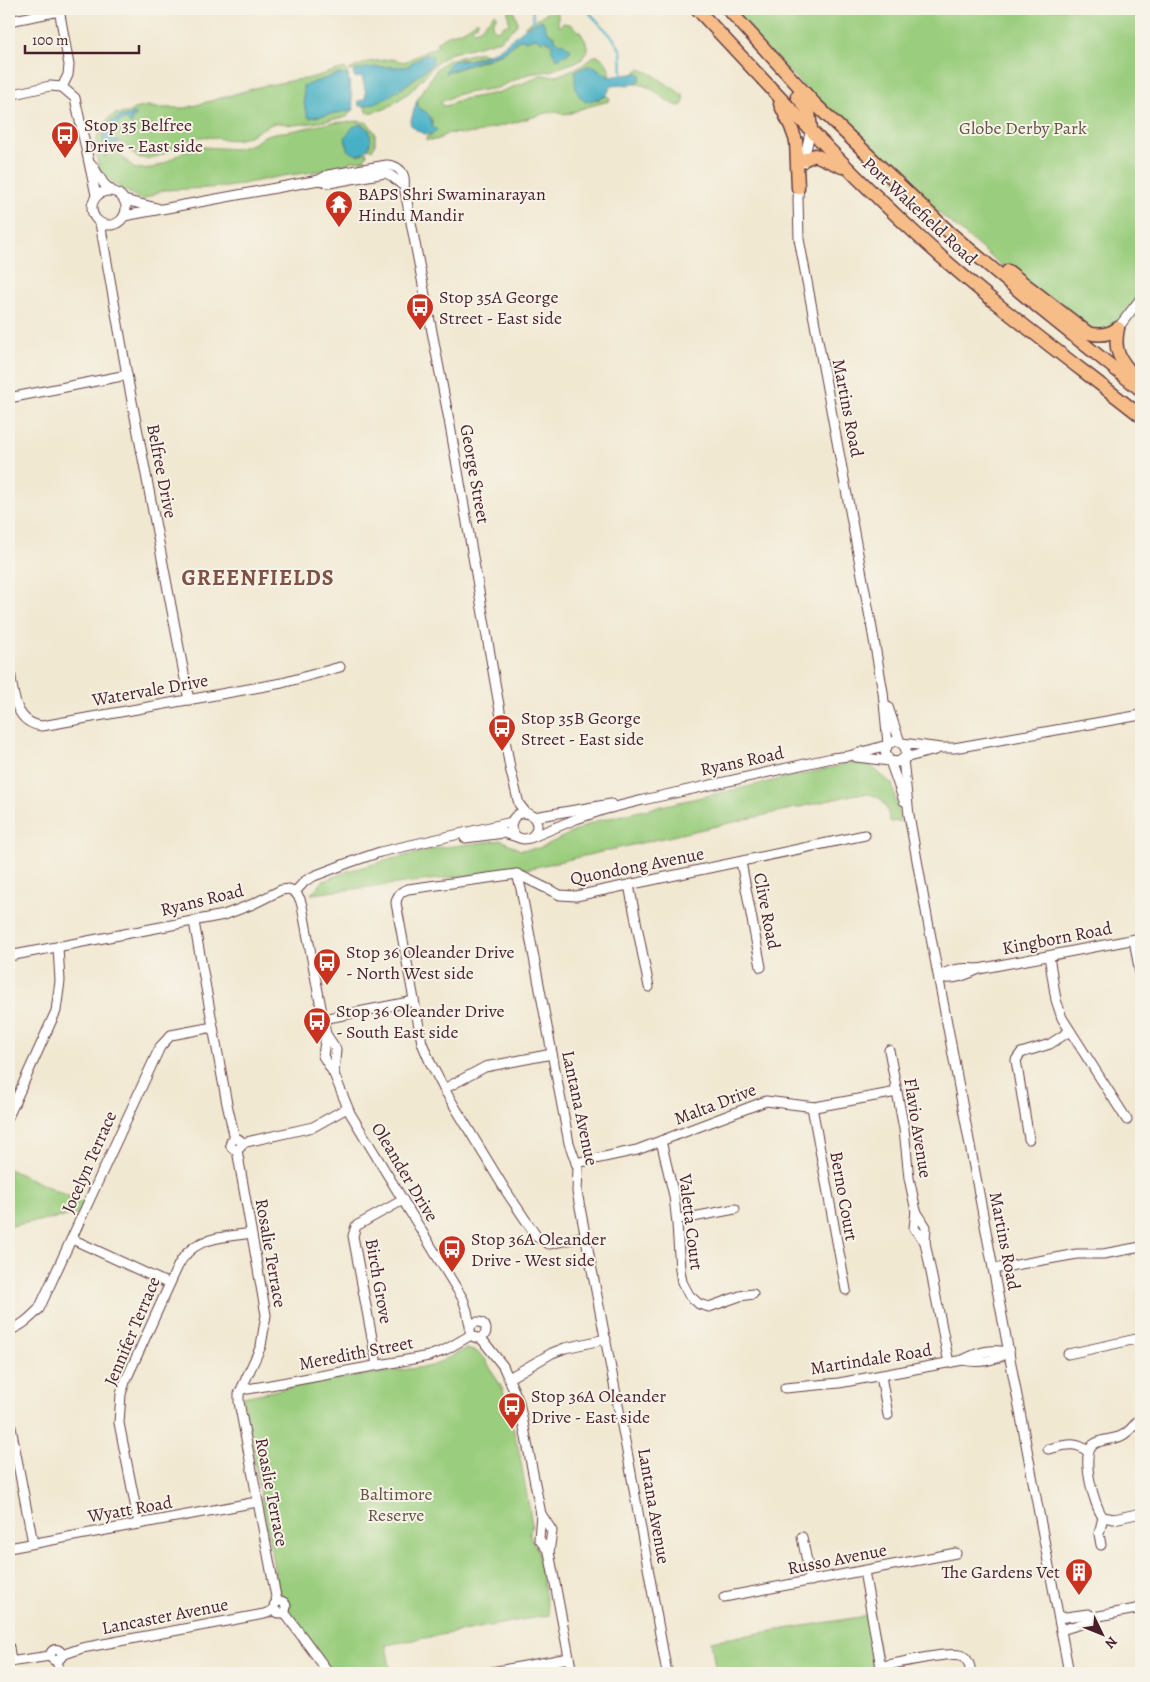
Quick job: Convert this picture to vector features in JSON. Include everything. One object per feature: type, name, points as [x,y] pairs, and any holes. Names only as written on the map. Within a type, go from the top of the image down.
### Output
[{"type":"highway","name":"Port Wakefield Road","points":[[698,9],[851,172],[914,233],[957,270],[1141,416]]},
{"type":"highway","points":[[718,9],[808,108],[811,129]]},
{"type":"highway","name":"Port Wakefield Road","points":[[728,9],[815,104],[988,266],[1141,390]]},
{"type":"highway","points":[[774,92],[791,126],[796,141],[798,188]]},
{"type":"highway","points":[[803,160],[816,155],[851,172]]},
{"type":"highway","points":[[897,182],[916,193],[1012,274],[1088,333],[1100,335],[1110,333],[1118,328]]},
{"type":"highway","points":[[1118,328],[1116,340],[1119,358],[1141,384]]},
{"type":"street","points":[[9,21],[59,10],[70,65],[68,75],[62,87]]},
{"type":"street","points":[[9,95],[50,86],[62,87],[74,98],[96,195]]},
{"type":"street","name":"Martins Road","points":[[811,129],[798,188],[799,239],[884,692],[888,745]]},
{"type":"street","points":[[89,160],[104,184],[117,192],[124,200],[126,211],[108,235],[105,248]]},
{"type":"street","name":"George Street","points":[[124,216],[319,180],[328,175],[387,165],[395,166],[401,170],[405,180],[404,186],[452,439],[510,768],[519,804],[530,815]]},
{"type":"street","points":[[111,190],[96,195],[93,200],[92,212],[94,218],[100,222],[110,225],[116,224]]},
{"type":"street","name":"George Street","points":[[124,200],[164,210]]},
{"type":"street","name":"Belfree Drive","points":[[100,222],[127,375],[190,700]]},
{"type":"street","points":[[1118,328],[1141,298]]},
{"type":"street","points":[[9,398],[127,375]]},
{"type":"street","name":"Watervale Drive","points":[[9,664],[19,713],[28,722],[44,726],[282,683],[340,668]]},
{"type":"street","name":"Martins Road","points":[[884,692],[901,743]]},
{"type":"street","points":[[941,748],[904,758],[898,762],[890,760],[885,754],[888,745],[892,742],[954,748],[1141,715]]},
{"type":"street","points":[[901,743],[906,751],[904,758]]},
{"type":"street","name":"Ryans Road","points":[[530,838],[576,819],[643,800],[832,758],[849,756],[888,745]]},
{"type":"street","name":"Ryans Road","points":[[849,756],[890,760]]},
{"type":"street","name":"Martins Road","points":[[904,758],[909,815],[1069,1673]]},
{"type":"street","name":"Martins Road","points":[[890,760],[909,815]]},
{"type":"street","name":"George Street","points":[[510,768],[513,820]]},
{"type":"street","name":"Ryans Road","points":[[530,815],[549,815],[592,806],[643,800]]},
{"type":"street","points":[[295,892],[314,876],[380,852],[420,844],[513,820],[518,815],[530,815],[536,820],[536,832],[530,838],[521,839],[504,833],[420,844]]},
{"type":"street","points":[[513,820],[512,830],[518,837]]},
{"type":"street","name":"Quondong Avenue","points":[[517,874],[553,893],[576,896],[865,835]]},
{"type":"street","name":"Clive Road","points":[[742,862],[762,967]]},
{"type":"street","points":[[517,874],[408,888],[400,893],[396,903],[414,1001],[426,1053],[444,1089],[506,1191],[537,1237],[549,1244],[586,1236]]},
{"type":"street","name":"Lantana Avenue","points":[[517,874],[568,1143],[578,1168],[577,1192],[667,1673]]},
{"type":"street","points":[[629,885],[649,987]]},
{"type":"street","name":"Ryans Road","points":[[9,956],[194,922],[240,910],[285,889],[295,892]]},
{"type":"street","name":"Oleander Drive","points":[[295,892],[302,906],[326,1034],[323,1056],[334,1074],[347,1108],[463,1299],[473,1328],[484,1324],[486,1327],[486,1332],[481,1338]]},
{"type":"street","name":"Rosalie Terrace","points":[[194,922],[227,1104],[238,1144],[251,1233],[266,1315],[261,1346],[243,1388]]},
{"type":"street","points":[[1138,939],[1141,979]]},
{"type":"street","name":"Kingborn Road","points":[[939,977],[949,979],[979,969],[1138,939]]},
{"type":"street","points":[[9,1115],[56,1011],[60,981],[58,947]]},
{"type":"street","points":[[1049,956],[1058,1008],[1062,1018],[1127,1120]]},
{"type":"street","points":[[323,1019],[414,1001]]},
{"type":"street","name":"Jocelyn Terrace","points":[[9,1330],[24,1322],[39,1309],[160,1047],[170,1035],[213,1027]]},
{"type":"street","points":[[1029,1139],[1016,1060],[1021,1053],[1050,1044],[1070,1031]]},
{"type":"street","name":"Oleander Drive","points":[[326,1034],[336,1049],[334,1074]]},
{"type":"street","name":"Flavio Avenue","points":[[889,1050],[916,1211],[914,1228],[925,1242],[949,1363]]},
{"type":"street","points":[[444,1089],[485,1067],[552,1054]]},
{"type":"street","name":"Malta Drive","points":[[576,1163],[637,1150],[766,1101],[812,1107],[897,1092]]},
{"type":"street","name":"Berno Court","points":[[812,1107],[846,1290]]},
{"type":"street","points":[[238,1144],[313,1127],[347,1108]]},
{"type":"street","name":"Valetta Court","points":[[661,1141],[674,1196],[682,1282],[695,1301],[709,1307],[740,1296],[753,1294]]},
{"type":"street","name":"Birch Grove","points":[[377,1365],[352,1236],[356,1226],[403,1200]]},
{"type":"street","points":[[676,1219],[735,1209]]},
{"type":"street","name":"Jennifer Terrace","points":[[139,1524],[119,1422],[122,1394],[183,1256],[196,1244],[251,1233]]},
{"type":"street","points":[[72,1239],[169,1284]]},
{"type":"street","points":[[993,1269],[1077,1254],[1103,1254],[1141,1247]]},
{"type":"street","points":[[473,1328],[475,1338],[481,1338],[498,1359],[509,1378],[519,1402],[541,1514],[552,1531],[549,1552],[572,1673]]},
{"type":"street","name":"Meredith Street","points":[[243,1388],[248,1389],[429,1356],[444,1350],[473,1328]]},
{"type":"street","points":[[1068,1354],[1141,1338]]},
{"type":"street","points":[[509,1378],[564,1348],[606,1339]]},
{"type":"street","name":"Martindale Road","points":[[784,1388],[839,1384],[963,1360],[978,1363],[994,1360],[1009,1352]]},
{"type":"street","points":[[881,1376],[888,1415]]},
{"type":"street","name":"Roaslie Terrace","points":[[243,1388],[239,1394],[239,1402],[279,1608]]},
{"type":"street","points":[[9,1417],[11,1437],[33,1543]]},
{"type":"street","points":[[1101,1545],[1099,1534],[1103,1517],[1096,1506],[1087,1461],[1088,1452],[1096,1443],[1124,1435],[1141,1417]]},
{"type":"street","points":[[1048,1449],[1076,1444],[1088,1452]]},
{"type":"street","name":"Wyatt Road","points":[[9,1548],[257,1502]]},
{"type":"street","points":[[1103,1517],[1114,1519],[1141,1513]]},
{"type":"street","points":[[802,1537],[811,1581]]},
{"type":"street","name":"Russo Avenue","points":[[724,1597],[956,1553]]},
{"type":"street","points":[[864,1571],[882,1670],[953,1654],[965,1658],[971,1673]]},
{"type":"street","points":[[279,1608],[329,1673]]},
{"type":"street","name":"Lancaster Avenue","points":[[10,1662],[57,1657],[82,1648],[264,1614],[279,1608]]},
{"type":"street","points":[[1061,1630],[1088,1622],[1094,1617],[1141,1608]]},
{"type":"street","points":[[1059,1618],[1088,1614],[1094,1617]]},
{"type":"street","points":[[9,1647],[10,1662]]},
{"type":"street","points":[[57,1657],[60,1673]]},
{"type":"street","points":[[486,1673],[569,1658]]},
{"type":"green space","points":[[510,9],[513,9],[517,25],[500,40],[449,54],[435,64],[411,91],[385,109],[368,113],[364,106],[403,88],[432,64],[425,54],[406,67],[377,67],[349,71],[350,69],[368,62],[391,59],[404,62],[440,45],[436,43],[448,35],[467,28],[477,20],[479,22],[472,29],[474,31],[480,29],[495,13],[497,16],[492,26],[499,31],[504,25],[509,24],[508,12]]},
{"type":"green space","points":[[553,9],[558,13],[558,25],[561,27],[562,23],[570,24],[580,32],[585,40],[587,51],[581,60],[550,71],[528,74],[497,88],[459,94],[441,102],[441,105],[446,106],[464,99],[497,93],[540,75],[557,76],[581,66],[594,56],[599,56],[604,60],[609,71],[609,77],[594,66],[597,100],[606,96],[610,98],[609,101],[571,113],[546,113],[482,132],[466,134],[448,133],[437,140],[426,140],[427,136],[432,135],[434,129],[432,120],[419,109],[417,100],[438,67],[448,60],[480,52],[488,54],[469,60],[459,59],[450,72],[496,56],[519,40],[524,39],[525,41],[536,38],[545,40],[552,46],[556,57],[567,47],[555,40],[554,36],[534,22],[526,27],[524,26]]},
{"type":"green space","name":"Globe Derby Park","points":[[728,9],[1141,9],[1141,298],[1118,328],[1100,335],[1012,274],[915,193],[897,182]]},
{"type":"green space","points":[[345,68],[348,75],[338,74],[303,86],[305,105],[309,117],[351,110],[347,117],[292,125],[275,123],[249,136],[234,140],[205,137],[194,138],[155,157],[141,158],[121,142],[111,140],[110,134],[117,129],[116,125],[126,119],[128,121],[132,116],[131,113],[127,117],[122,116],[108,125],[104,133],[104,156],[111,147],[114,147],[135,169],[152,168],[165,163],[184,151],[203,147],[236,149],[255,143],[264,136],[274,133],[330,123],[360,121],[368,123],[375,133],[375,145],[372,150],[368,148],[370,146],[367,127],[360,124],[345,141],[348,148],[362,154],[366,151],[367,155],[364,160],[352,161],[345,165],[320,171],[282,176],[227,187],[164,190],[142,200],[116,185],[100,171],[96,147],[97,138],[101,128],[115,114],[128,113],[134,109],[148,106],[156,108],[186,108],[259,87],[306,79]]},
{"type":"green space","points":[[640,69],[652,74],[683,95],[684,102],[681,106],[669,102],[644,85],[636,84],[635,73]]},
{"type":"green space","points":[[852,763],[867,763],[892,784],[900,821],[890,822],[881,799],[871,795],[857,794],[531,868],[311,894],[323,881],[348,871],[392,859],[438,848],[502,840],[520,850],[540,848],[596,821]]},
{"type":"green space","points":[[9,1169],[88,1205],[84,1213],[9,1226]]},
{"type":"green space","name":"Baltimore Reserve","points":[[466,1349],[477,1352],[485,1359],[503,1390],[519,1451],[532,1524],[530,1537],[537,1548],[549,1615],[386,1645],[391,1673],[333,1673],[288,1610],[287,1602],[279,1595],[243,1397],[328,1380],[432,1366]]},
{"type":"green space","points":[[872,1615],[882,1673],[716,1673],[711,1641]]},
{"type":"water","points":[[542,20],[547,31],[554,36],[555,40],[569,47],[571,50],[569,53],[557,59],[551,49],[553,47],[551,43],[545,39],[543,42],[535,38],[525,41],[523,39],[501,54],[499,53],[485,60],[445,73],[452,62],[472,60],[489,54],[528,27]]},
{"type":"water","points":[[425,54],[433,56],[432,64],[398,91],[377,102],[359,106],[358,101],[364,100],[366,94],[362,76],[356,78],[353,72],[360,69],[377,67],[406,67]]},
{"type":"water","points":[[588,66],[594,66],[609,77],[638,73],[641,75],[640,80],[636,84],[611,86],[606,96],[586,102],[577,92],[575,71]]},
{"type":"water","points":[[338,74],[348,75],[354,110],[309,118],[305,106],[303,86]]},
{"type":"water","points":[[417,100],[419,109],[429,115],[432,126],[437,130],[434,133],[423,133],[416,130],[410,124]]},
{"type":"water","points":[[131,113],[137,114],[135,118],[130,117],[133,121],[131,125],[126,119],[115,127],[116,131],[111,132],[111,140],[119,141],[119,143],[115,143],[116,149],[114,147],[109,150],[105,157],[103,140],[106,127],[111,122],[122,116],[127,117]]},
{"type":"water","points":[[360,124],[369,130],[371,138],[368,148],[358,155],[349,151],[345,138],[353,127]]},
{"type":"waterway","points":[[532,9],[534,22]]},
{"type":"waterway","points":[[586,9],[613,38],[621,51],[622,75]]},
{"type":"place","name":"Stop 35 Belfree Drive - East side","points":[[65,159]]},
{"type":"place","name":"BAPS Shri Swaminarayan Hindu Mandir","points":[[339,228]]},
{"type":"place","name":"Stop 35A George Street - East side","points":[[420,331]]},
{"type":"place","name":"Stop 35B George Street - East side","points":[[502,752]]},
{"type":"place","name":"Stop 36 Oleander Drive - North West side","points":[[327,986]]},
{"type":"place","name":"Stop 36 Oleander Drive - South East side","points":[[317,1045]]},
{"type":"place","name":"Stop 36A Oleander Drive - West side","points":[[452,1273]]},
{"type":"place","name":"Stop 36A Oleander Drive - East side","points":[[512,1430]]},
{"type":"place","name":"The Gardens Vet","points":[[1079,1596]]},
{"type":"district","name":"GREENFIELDS","points":[[258,577]]}]
